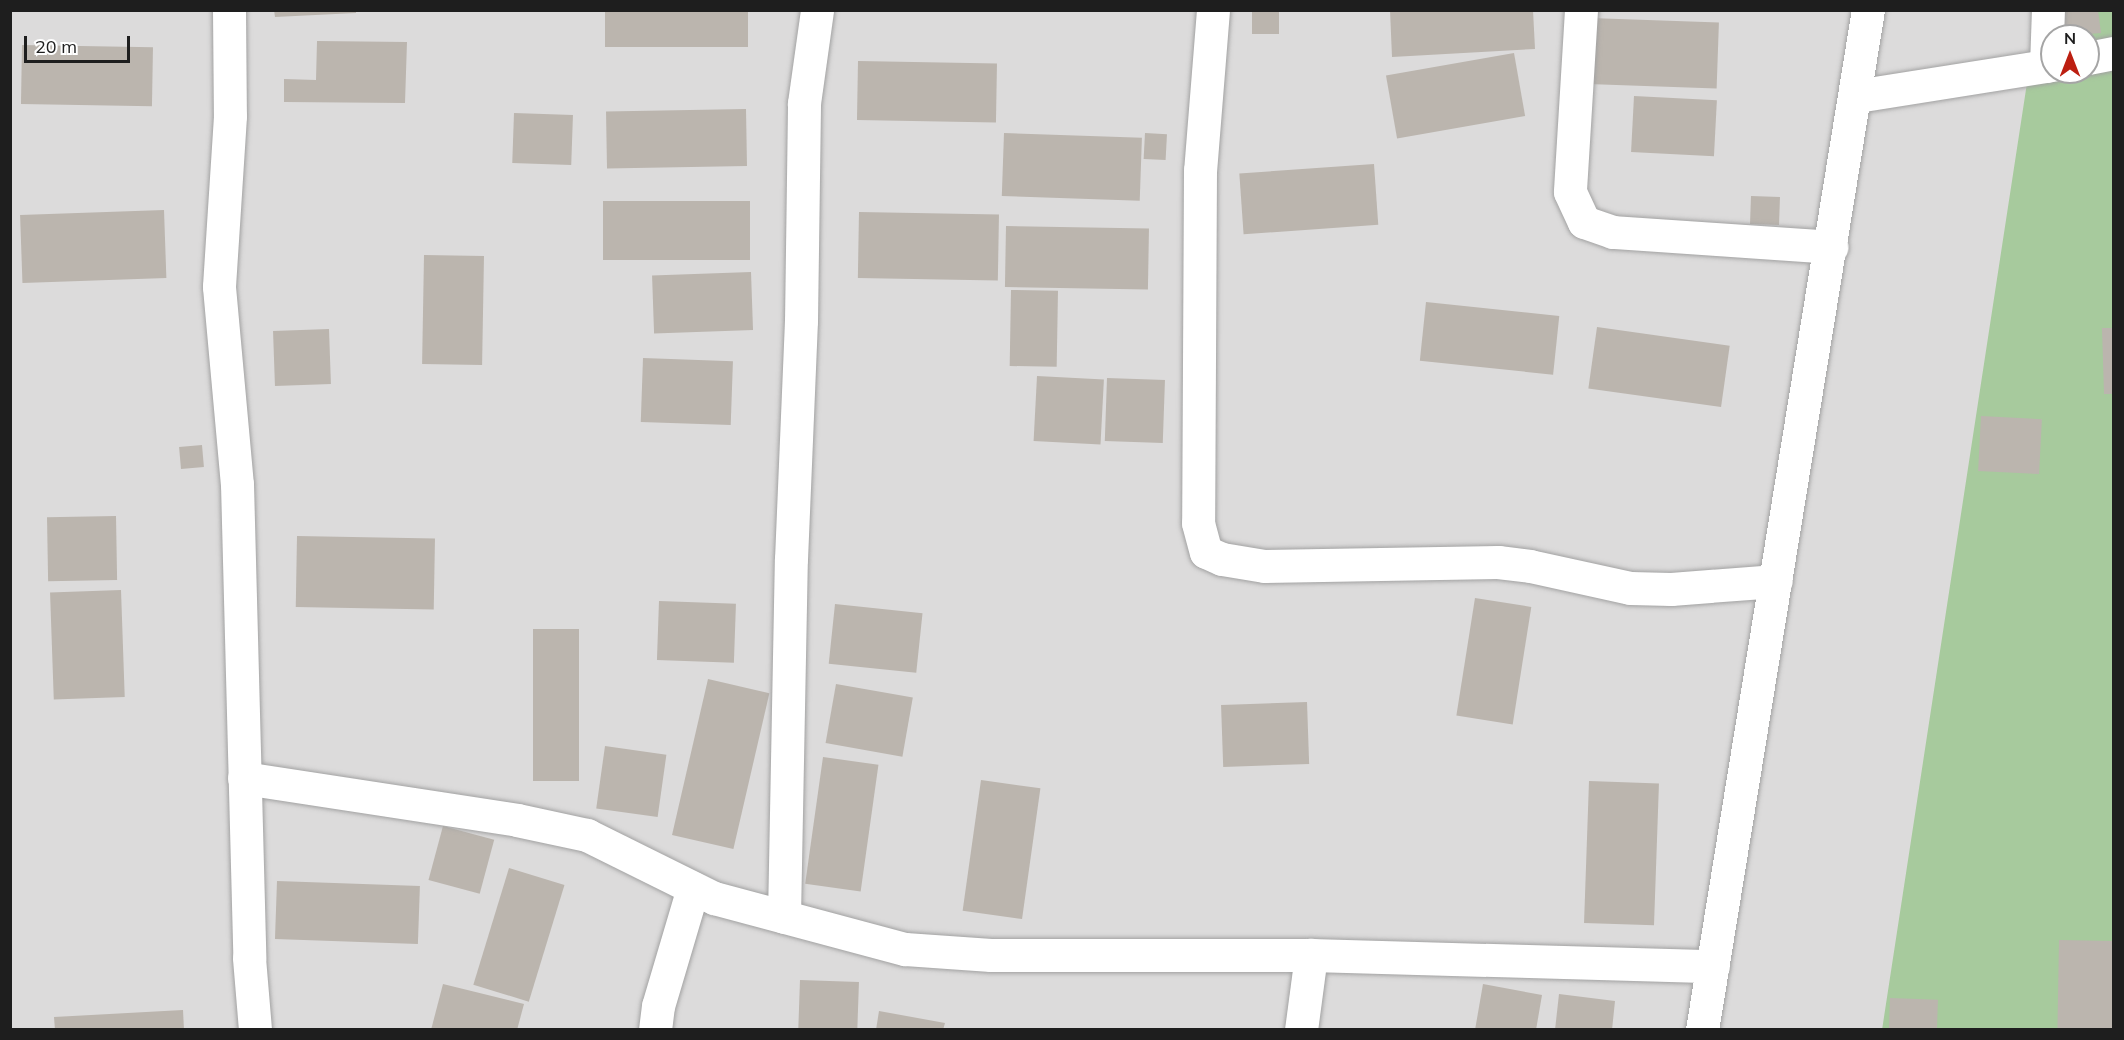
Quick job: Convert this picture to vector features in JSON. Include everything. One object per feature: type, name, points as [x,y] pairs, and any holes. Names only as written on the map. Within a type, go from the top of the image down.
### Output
[{"type":"street","points":[[230,10],[230,116],[219,287],[237,484],[249,958],[255,1029]]},
{"type":"street","points":[[784,917],[791,560],[801,321],[804,103],[817,10]]},
{"type":"street","points":[[1213,10],[1200,170],[1198,523],[1206,552],[1222,560],[1263,566],[1498,562],[1530,566],[1630,588],[1671,589],[1776,581]]},
{"type":"street","points":[[1581,10],[1570,192],[1584,222],[1613,232],[1831,247]]},
{"type":"street","points":[[1702,1029],[1856,96],[1868,10]]},
{"type":"street","points":[[1856,96],[2040,66]]},
{"type":"street","points":[[244,778],[517,820],[587,835],[714,898],[905,949],[980,954],[1311,955],[1713,966]]},
{"type":"street","points":[[655,1029],[658,1006],[693,888]]},
{"type":"street","points":[[1301,1029],[1311,955]]},
{"type":"shaded area","points":[[11,11],[2113,11],[2113,1029],[11,1029]]},
{"type":"green space","points":[[2038,11],[2113,11],[2113,1029],[1882,1030]]},
{"type":"building","points":[[274,10],[356,10],[356,13],[275,17]]},
{"type":"building","points":[[605,10],[748,10],[748,47],[605,47]]},
{"type":"building","points":[[1252,10],[1279,10],[1279,34],[1252,34]]},
{"type":"building","points":[[1390,10],[1533,10],[1535,49],[1392,57]]},
{"type":"building","points":[[2062,10],[2098,10],[2100,24],[2064,24]]},
{"type":"building","points":[[1590,18],[1719,23],[1717,88],[1588,84]]},
{"type":"building","points":[[317,41],[407,42],[405,103],[284,102],[284,79],[316,80]]},
{"type":"building","points":[[22,45],[153,47],[152,106],[21,104]]},
{"type":"building","points":[[1514,53],[1525,116],[1397,139],[1386,76]]},
{"type":"building","points":[[858,61],[997,63],[996,122],[857,120]]},
{"type":"building","points":[[1634,96],[1717,100],[1714,156],[1631,152]]},
{"type":"building","points":[[746,109],[747,166],[607,168],[606,111]]},
{"type":"building","points":[[514,113],[573,115],[571,165],[512,163]]},
{"type":"building","points":[[1004,133],[1142,138],[1140,201],[1002,196]]},
{"type":"building","points":[[1145,133],[1167,134],[1166,160],[1144,159]]},
{"type":"building","points":[[1374,164],[1378,225],[1244,234],[1239,173]]},
{"type":"building","points":[[1751,196],[1780,197],[1779,225],[1750,224]]},
{"type":"building","points":[[603,201],[750,201],[750,260],[603,260]]},
{"type":"building","points":[[164,210],[166,278],[22,283],[20,215]]},
{"type":"building","points":[[859,212],[999,214],[998,280],[858,278]]},
{"type":"building","points":[[1006,226],[1149,228],[1148,289],[1005,287]]},
{"type":"building","points":[[424,255],[484,256],[482,365],[422,364]]},
{"type":"building","points":[[751,272],[753,330],[654,333],[652,275]]},
{"type":"building","points":[[1011,290],[1058,291],[1057,367],[1010,366]]},
{"type":"building","points":[[1426,302],[1559,316],[1553,375],[1420,361]]},
{"type":"building","points":[[1597,327],[1730,346],[1721,407],[1588,388]]},
{"type":"building","points":[[2102,328],[2114,328],[2114,394],[2104,394]]},
{"type":"building","points":[[329,329],[331,384],[275,386],[273,331]]},
{"type":"building","points":[[643,358],[733,361],[731,425],[641,422]]},
{"type":"building","points":[[1037,376],[1104,380],[1101,444],[1034,441]]},
{"type":"building","points":[[1107,378],[1165,380],[1163,443],[1105,441]]},
{"type":"building","points":[[1981,416],[2042,419],[2039,474],[1978,471]]},
{"type":"building","points":[[202,445],[204,467],[181,469],[179,447]]},
{"type":"building","points":[[116,516],[117,580],[48,581],[47,517]]},
{"type":"building","points":[[297,536],[435,538],[434,609],[296,607]]},
{"type":"building","points":[[121,590],[125,697],[54,699],[50,592]]},
{"type":"building","points":[[1475,598],[1531,607],[1513,724],[1456,716]]},
{"type":"building","points":[[659,601],[736,604],[734,663],[657,660]]},
{"type":"building","points":[[835,604],[923,613],[916,673],[829,664]]},
{"type":"building","points":[[533,629],[579,629],[579,781],[533,781]]},
{"type":"building","points":[[708,679],[769,693],[733,849],[672,835]]},
{"type":"building","points":[[836,684],[913,698],[902,757],[826,743]]},
{"type":"building","points":[[1307,702],[1309,764],[1223,767],[1221,705]]},
{"type":"building","points":[[605,746],[666,755],[658,817],[596,808]]},
{"type":"building","points":[[823,757],[878,765],[861,892],[805,884]]},
{"type":"building","points":[[981,780],[1040,788],[1022,919],[963,911]]},
{"type":"building","points":[[1589,781],[1659,783],[1654,925],[1584,923]]},
{"type":"building","points":[[443,826],[494,840],[480,894],[429,880]]},
{"type":"building","points":[[509,868],[564,885],[529,1002],[473,985]]},
{"type":"building","points":[[277,881],[420,886],[418,944],[275,939]]},
{"type":"building","points":[[2059,940],[2114,941],[2112,1030],[2057,1030]]},
{"type":"building","points":[[800,980],[859,982],[857,1030],[798,1030]]},
{"type":"building","points":[[443,984],[524,1004],[517,1030],[431,1030]]},
{"type":"building","points":[[1483,984],[1542,995],[1536,1030],[1475,1030]]},
{"type":"building","points":[[1559,994],[1615,1001],[1612,1030],[1555,1030]]},
{"type":"building","points":[[1890,998],[1938,1000],[1937,1030],[1889,1030]]},
{"type":"building","points":[[183,1010],[184,1030],[55,1030],[54,1017]]},
{"type":"building","points":[[879,1011],[945,1023],[943,1030],[876,1030]]}]
